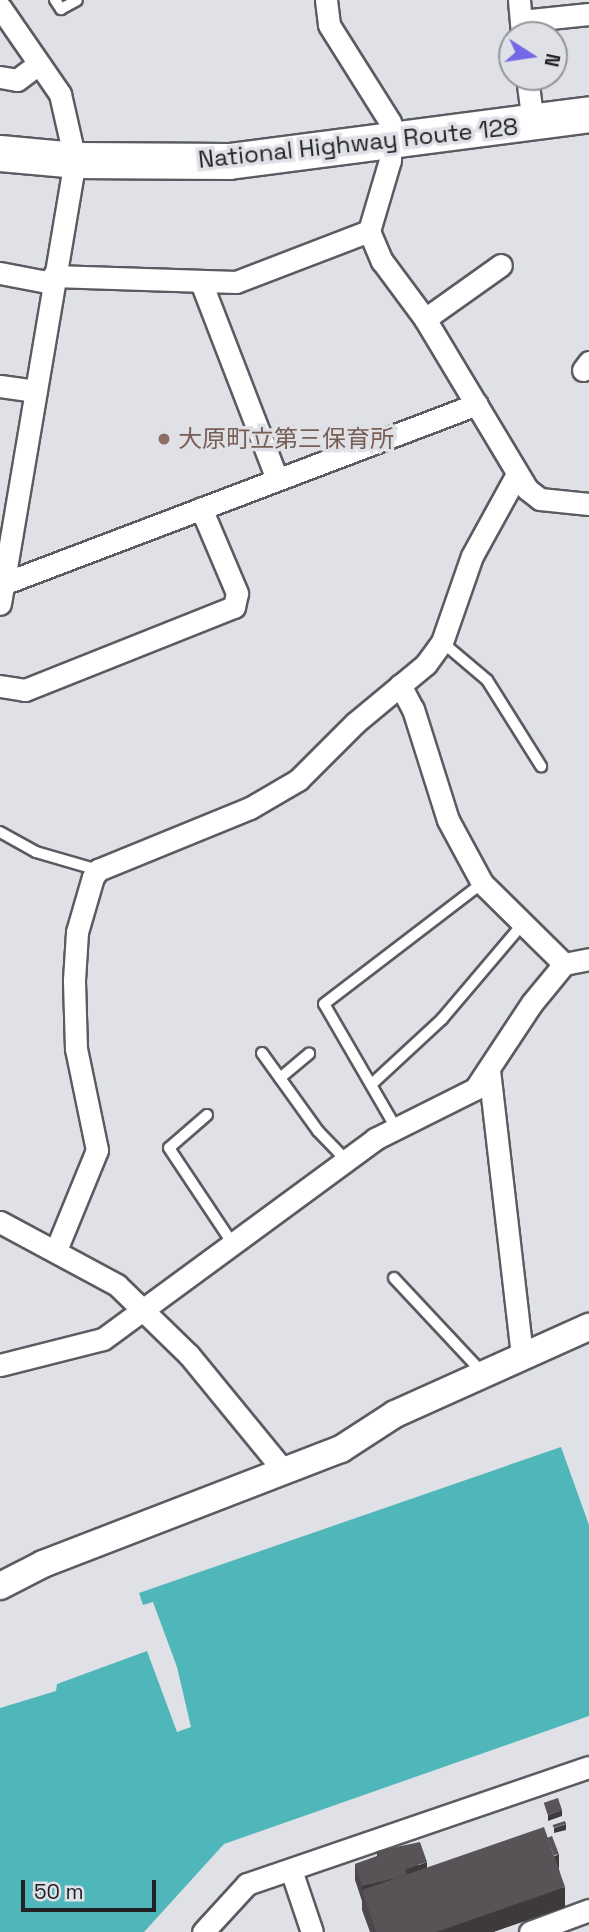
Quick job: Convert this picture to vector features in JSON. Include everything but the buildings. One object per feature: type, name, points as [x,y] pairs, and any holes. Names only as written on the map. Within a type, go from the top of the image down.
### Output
[{"type":"highway","name":"National Highway Route 128","points":[[0,153],[75,160],[229,161],[589,114]]},
{"type":"street","points":[[326,0],[329,25],[390,122],[393,141],[369,232],[382,261],[425,319],[517,474],[540,499],[589,504]]},
{"type":"street","points":[[0,7],[60,94],[75,160],[36,391],[10,487],[1,591],[201,508],[477,404]]},
{"type":"street","points":[[521,19],[589,13]]},
{"type":"street","points":[[0,77],[17,80],[38,64]]},
{"type":"street","points":[[529,91],[533,123]]},
{"type":"street","points":[[0,273],[53,279],[236,282],[369,232]]},
{"type":"street","points":[[425,319],[501,265]]},
{"type":"street","points":[[201,282],[277,479]]},
{"type":"street","points":[[0,386],[36,391]]},
{"type":"street","points":[[56,1250],[97,1150],[76,1049],[74,980],[77,932],[98,870],[250,808],[298,780],[426,664],[442,642],[471,555],[517,474]]},
{"type":"street","points":[[0,686],[25,690],[234,607],[237,593],[201,508]]},
{"type":"street","points":[[400,685],[413,709],[448,820],[482,883],[521,926],[564,964]]},
{"type":"street","points":[[0,1365],[103,1339],[346,1160],[396,1128],[475,1089],[532,1003],[564,964],[589,960]]},
{"type":"street","points":[[489,1070],[522,1357]]},
{"type":"street","points":[[0,1222],[117,1285],[139,1310],[189,1355],[283,1470]]},
{"type":"street","points":[[0,1586],[43,1564],[341,1449],[395,1414],[589,1327]]},
{"type":"street","points":[[203,1932],[247,1884],[589,1767]]},
{"type":"street","points":[[292,1870],[312,1932]]},
{"type":"street","points":[[530,1932],[589,1910]]},
{"type":"lane","points":[[55,0],[61,9],[77,0]]},
{"type":"lane","points":[[442,642],[487,680],[541,766]]},
{"type":"lane","points":[[0,832],[36,852],[98,870]]},
{"type":"lane","points":[[396,1128],[374,1083],[324,1004],[482,883]]},
{"type":"lane","points":[[374,1083],[442,1019],[521,926]]},
{"type":"lane","points":[[262,1053],[318,1131],[346,1160]]},
{"type":"lane","points":[[280,1078],[309,1054]]},
{"type":"lane","points":[[207,1115],[169,1148],[233,1244]]},
{"type":"lane","points":[[394,1278],[484,1374]]},
{"type":"water","points":[[561,1447],[589,1525],[589,1716],[224,1844],[144,1932],[0,1932],[0,1708],[56,1691],[57,1684],[147,1651],[177,1732],[191,1727],[177,1667],[153,1602],[143,1605],[139,1593]]},
{"type":"place","name":"大原町立第三保育所","points":[[164,439]]}]
